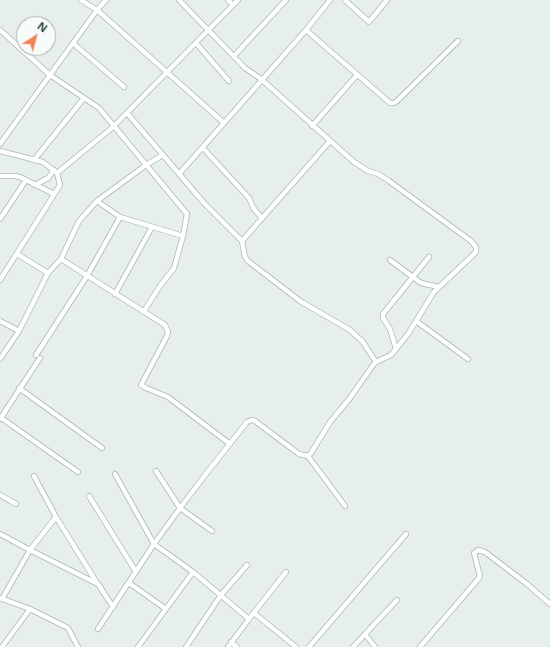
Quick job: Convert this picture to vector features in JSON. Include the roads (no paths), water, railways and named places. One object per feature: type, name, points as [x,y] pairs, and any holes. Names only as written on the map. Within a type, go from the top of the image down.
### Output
[{"type":"street","points":[[81,0],[97,10],[223,122]]},
{"type":"street","points":[[0,144],[74,44],[97,10],[106,0]]},
{"type":"street","points":[[179,0],[245,68],[261,79],[354,162],[368,171],[378,174],[389,181],[471,241],[476,247],[476,252],[434,292],[396,349],[388,358],[376,362],[350,398],[333,418],[314,450],[308,456]]},
{"type":"street","points":[[228,0],[233,5]]},
{"type":"street","points":[[35,185],[48,178],[114,126],[238,0]]},
{"type":"street","points":[[234,56],[286,0]]},
{"type":"street","points":[[179,174],[223,122],[306,30],[330,0]]},
{"type":"street","points":[[345,0],[369,22],[387,0]]},
{"type":"street","points":[[0,30],[50,75],[99,108],[187,214],[183,236],[174,268],[144,311]]},
{"type":"street","points":[[306,30],[390,103],[394,103],[458,41]]},
{"type":"street","points":[[196,43],[229,81]]},
{"type":"street","points":[[74,44],[124,86]]},
{"type":"street","points":[[312,126],[358,75]]},
{"type":"street","points":[[34,160],[84,98]]},
{"type":"street","points":[[127,113],[204,203],[242,241],[245,258],[300,301],[350,330],[363,342],[376,362]]},
{"type":"street","points":[[242,241],[330,141]]},
{"type":"street","points":[[202,148],[249,198],[254,209],[262,218]]},
{"type":"street","points":[[0,151],[43,162],[55,172],[60,185],[0,280]]},
{"type":"street","points":[[0,359],[19,331],[48,273],[61,259],[79,220],[97,201],[146,165],[163,155]]},
{"type":"street","points":[[0,176],[16,176],[54,194]]},
{"type":"street","points":[[0,219],[26,180]]},
{"type":"street","points":[[97,201],[120,217],[183,236]]},
{"type":"street","points":[[78,472],[0,418],[87,276],[120,217]]},
{"type":"street","points":[[115,294],[152,226]]},
{"type":"street","points":[[17,254],[48,273]]},
{"type":"street","points":[[396,349],[390,329],[383,316],[429,257]]},
{"type":"street","points":[[61,259],[165,325],[168,332],[167,336],[141,385],[168,397],[230,444]]},
{"type":"street","points":[[390,260],[421,283],[439,287]]},
{"type":"street","points":[[0,321],[19,331]]},
{"type":"street","points":[[416,321],[468,358]]},
{"type":"street","points":[[19,388],[102,448]]},
{"type":"street","points":[[98,629],[154,544],[207,472],[247,422],[255,420],[300,454],[308,456],[345,506]]},
{"type":"street","points":[[156,470],[180,508],[212,532]]},
{"type":"street","points":[[115,474],[154,544],[193,572],[249,619]]},
{"type":"street","points":[[34,476],[56,517],[113,607]]},
{"type":"street","points":[[0,495],[16,504]]},
{"type":"street","points":[[89,496],[136,572]]},
{"type":"street","points":[[56,517],[30,550],[1,599],[30,609],[68,628],[78,647]]},
{"type":"street","points":[[0,534],[98,584]]},
{"type":"street","points":[[309,647],[406,534]]},
{"type":"street","points":[[420,647],[479,578],[480,576],[474,553],[478,550],[485,552],[527,584],[550,604]]},
{"type":"street","points":[[186,647],[221,595],[247,565]]},
{"type":"street","points":[[138,647],[193,572]]},
{"type":"street","points":[[228,647],[286,572]]},
{"type":"street","points":[[129,583],[166,609]]},
{"type":"street","points":[[353,647],[397,600]]},
{"type":"street","points":[[1,646],[30,609]]},
{"type":"street","points":[[254,613],[296,647]]},
{"type":"street","points":[[365,634],[376,647]]},
{"type":"street","points":[[232,642],[237,647]]}]
